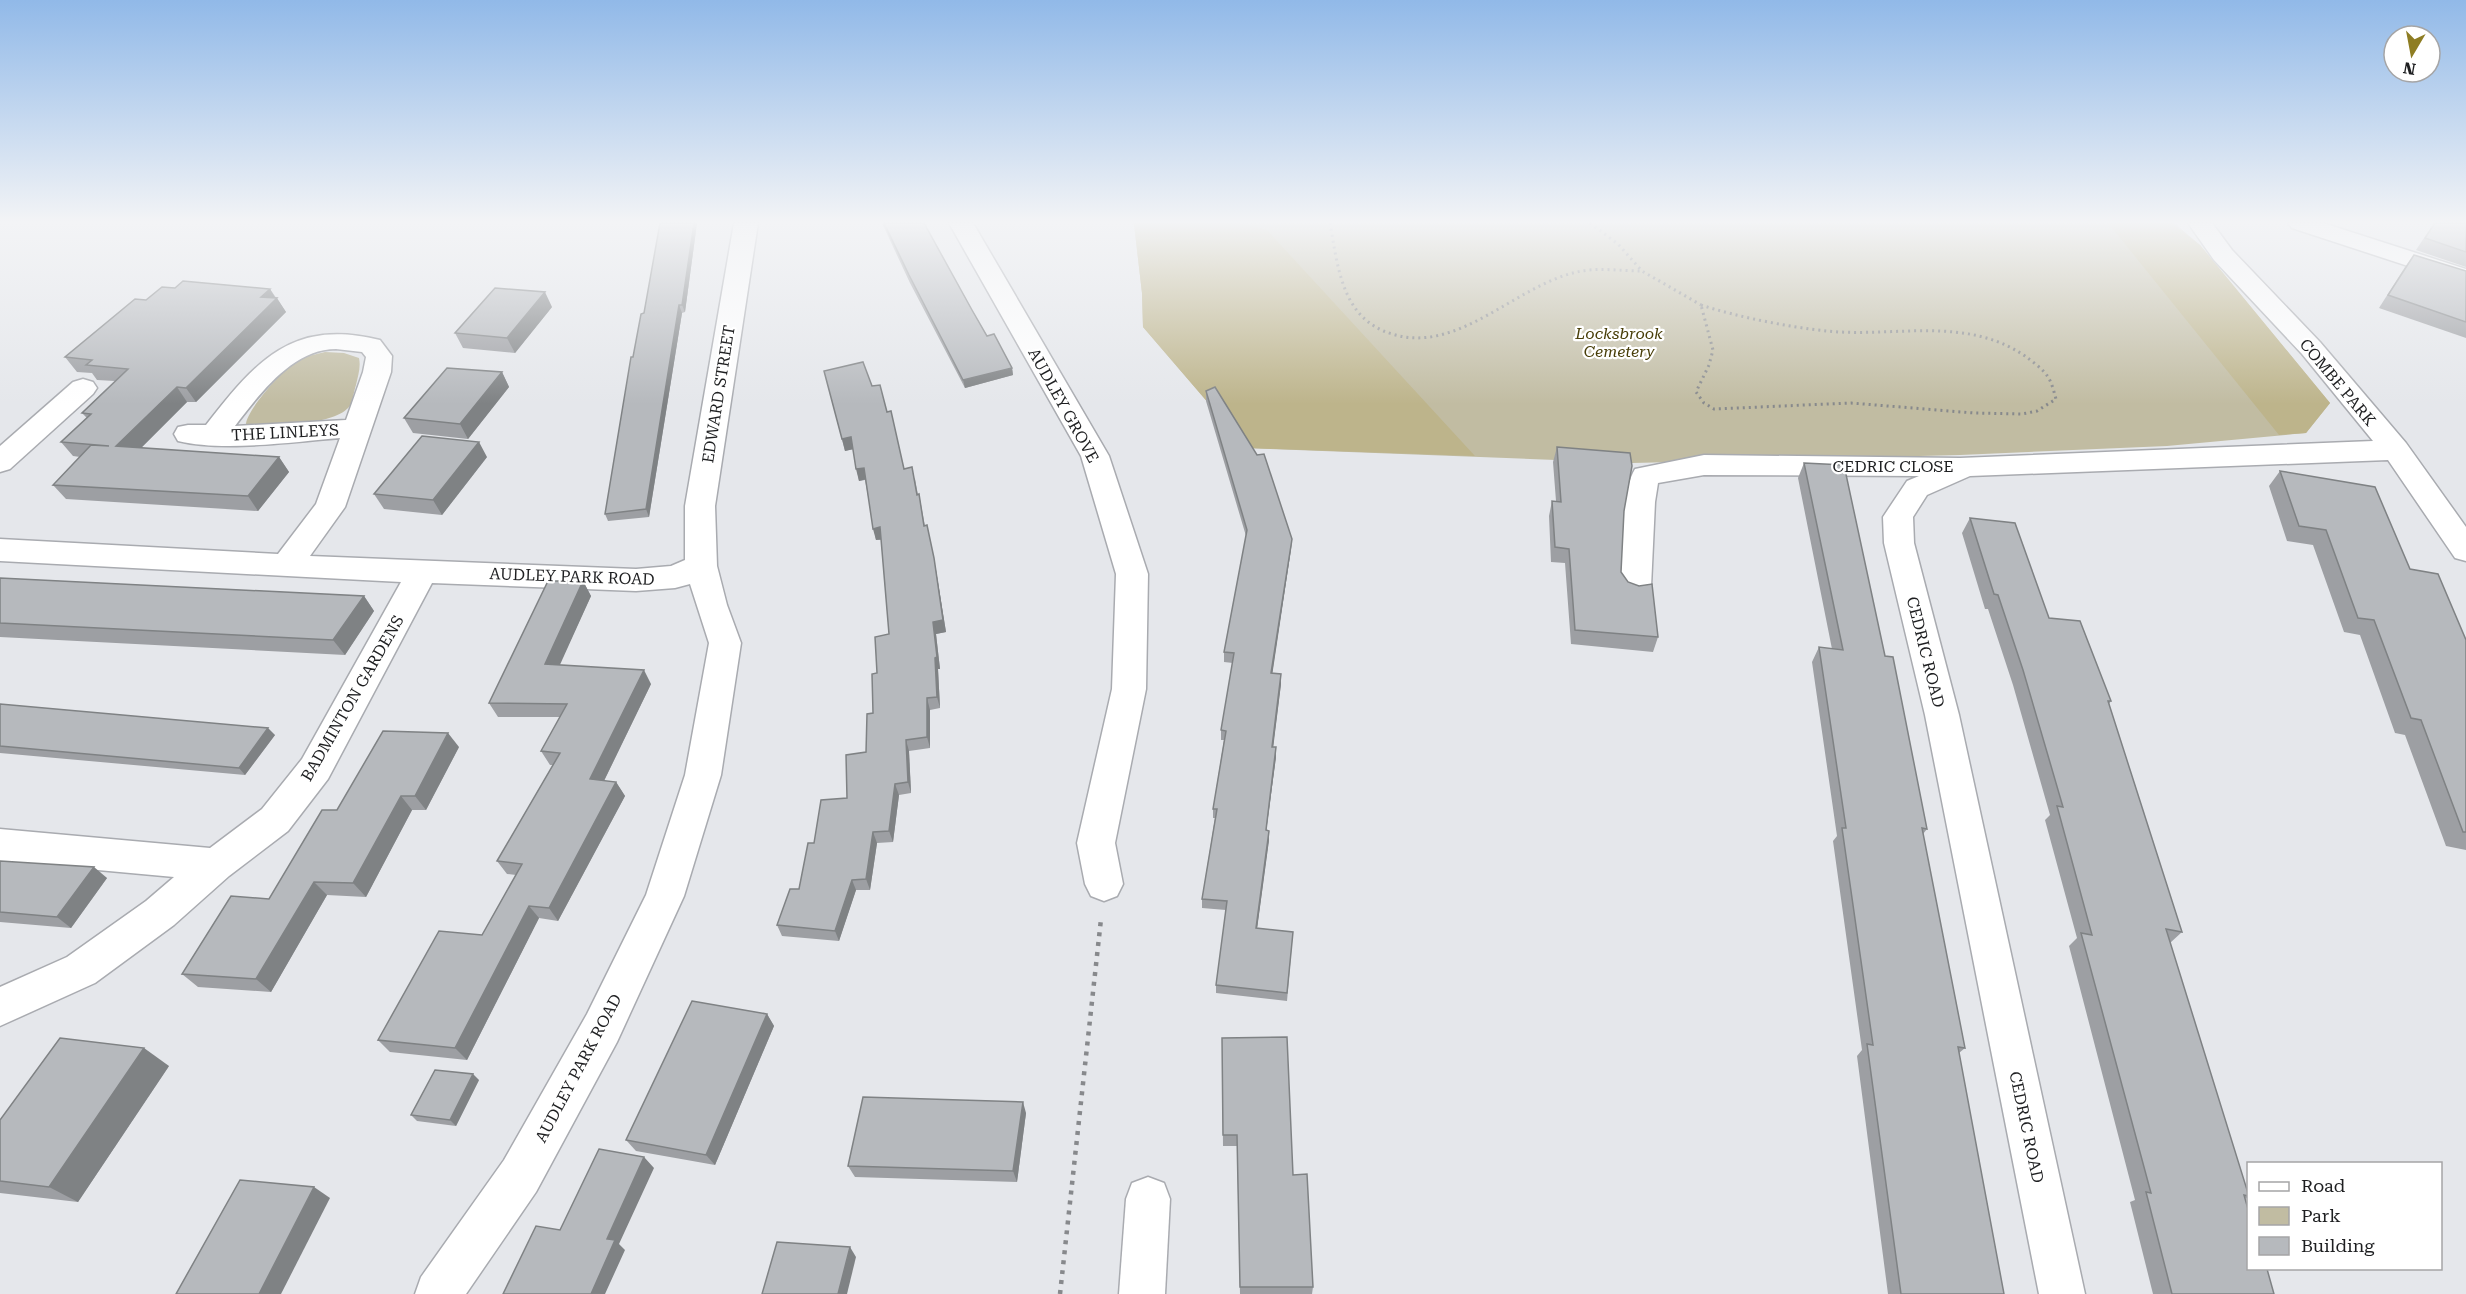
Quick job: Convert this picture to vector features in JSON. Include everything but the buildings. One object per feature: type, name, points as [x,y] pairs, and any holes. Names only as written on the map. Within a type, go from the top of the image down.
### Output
[{"type":"street","name":"EDWARD STREET","points":[[701,566],[700,506],[736,283]]},
{"type":"street","name":"AUDLEY GROVE","points":[[996,283],[1095,456],[1132,574],[1129,689],[1096,843],[1104,884]]},
{"type":"street","name":"COMBE PARK","points":[[2250,283],[2311,348],[2396,450],[2466,550]]},
{"type":"street","name":"THE LINLEYS","points":[[286,566],[330,507],[377,372],[379,356],[371,346],[346,342],[318,342],[294,350],[229,415],[201,435],[246,436],[356,428]]},
{"type":"street","points":[[0,462],[83,388]]},
{"type":"street","name":"CEDRIC ROAD","points":[[2062,1294],[1942,715],[1899,543],[1898,517],[1917,488],[1966,466],[2396,450]]},
{"type":"street","name":"CEDRIC CLOSE","points":[[1635,587],[1640,502],[1645,476],[1704,465],[1966,466]]},
{"type":"street","name":"AUDLEY PARK ROAD","points":[[0,550],[286,566],[636,580],[675,577],[701,566],[711,605],[725,643],[703,776],[665,896],[602,1028],[520,1176],[438,1294]]},
{"type":"street","name":"BADMINTON GARDENS","points":[[0,1007],[81,969],[160,913],[274,820],[315,769],[423,571]]},
{"type":"street","points":[[0,845],[216,865]]},
{"type":"street","points":[[1142,1294],[1148,1199]]},
{"type":"path","points":[[1342,283],[1356,308],[1376,327],[1399,338],[1430,339],[1446,335],[1546,283]]},
{"type":"path","points":[[1663,283],[1701,305],[1723,312],[1828,331],[1938,330],[1991,338],[2016,350],[2035,363],[2049,378],[2056,399],[2042,411],[2015,414],[1947,411],[1850,402],[1714,409],[1701,403],[1696,395],[1699,382],[1712,355],[1711,340],[1701,305]]},
{"type":"path","points":[[1060,1294],[1104,884]]},
{"type":"green space","name":"Locksbrook Cemetery","points":[[1141,283],[2232,283],[2330,403],[2306,433],[2167,446],[1960,455],[1632,463],[1247,448],[1143,327]]},
{"type":"green space","points":[[325,352],[344,353],[359,358],[359,372],[351,404],[345,411],[308,423],[256,427],[246,425],[251,411],[273,382],[288,367],[301,358]]},
{"type":"shaded area","points":[[1141,283],[1316,283],[1475,456],[1247,448],[1143,327]]},
{"type":"shaded area","points":[[2157,283],[2232,283],[2330,403],[2306,433],[2279,435]]}]
